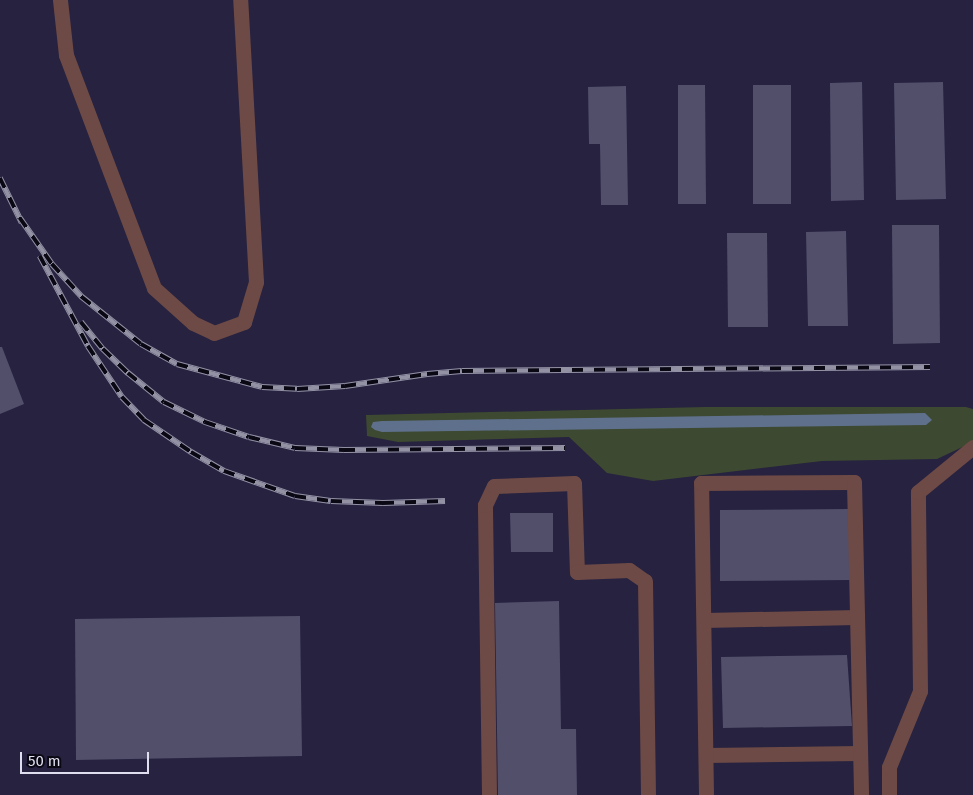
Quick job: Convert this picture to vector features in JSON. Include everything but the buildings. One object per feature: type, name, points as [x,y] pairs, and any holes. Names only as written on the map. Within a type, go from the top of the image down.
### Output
[{"type":"lane","points":[[60,0],[66,55],[154,288],[193,323],[214,333],[244,322],[256,282],[240,0]]},
{"type":"lane","points":[[890,795],[889,767],[920,691],[918,492],[973,448]]},
{"type":"lane","points":[[706,795],[701,483],[854,482],[861,795]]},
{"type":"lane","points":[[489,795],[485,505],[494,486],[574,483],[577,572],[629,570],[645,580],[648,795]]},
{"type":"lane","points":[[704,620],[857,617]]},
{"type":"lane","points":[[706,755],[860,753]]},
{"type":"shaded area","points":[[0,0],[973,0],[973,795],[0,795]]},
{"type":"green space","points":[[705,407],[966,407],[973,409],[973,442],[937,459],[822,461],[653,481],[607,473],[569,437],[398,442],[367,436],[366,415]]},
{"type":"water","points":[[925,413],[932,420],[926,425],[382,432],[371,427],[373,422],[382,421]]},
{"type":"railway","points":[[0,178],[22,223]]},
{"type":"railway","points":[[20,218],[52,264],[82,297],[141,344],[177,364],[262,387],[297,389],[345,386],[462,371],[930,367]]},
{"type":"railway","points":[[40,256],[88,346],[122,397],[144,420],[191,452],[224,471],[295,496],[331,501],[383,503],[445,501]]},
{"type":"railway","points":[[81,322],[103,349],[128,373],[164,402],[205,422],[249,437],[295,448],[344,450],[565,448]]}]
